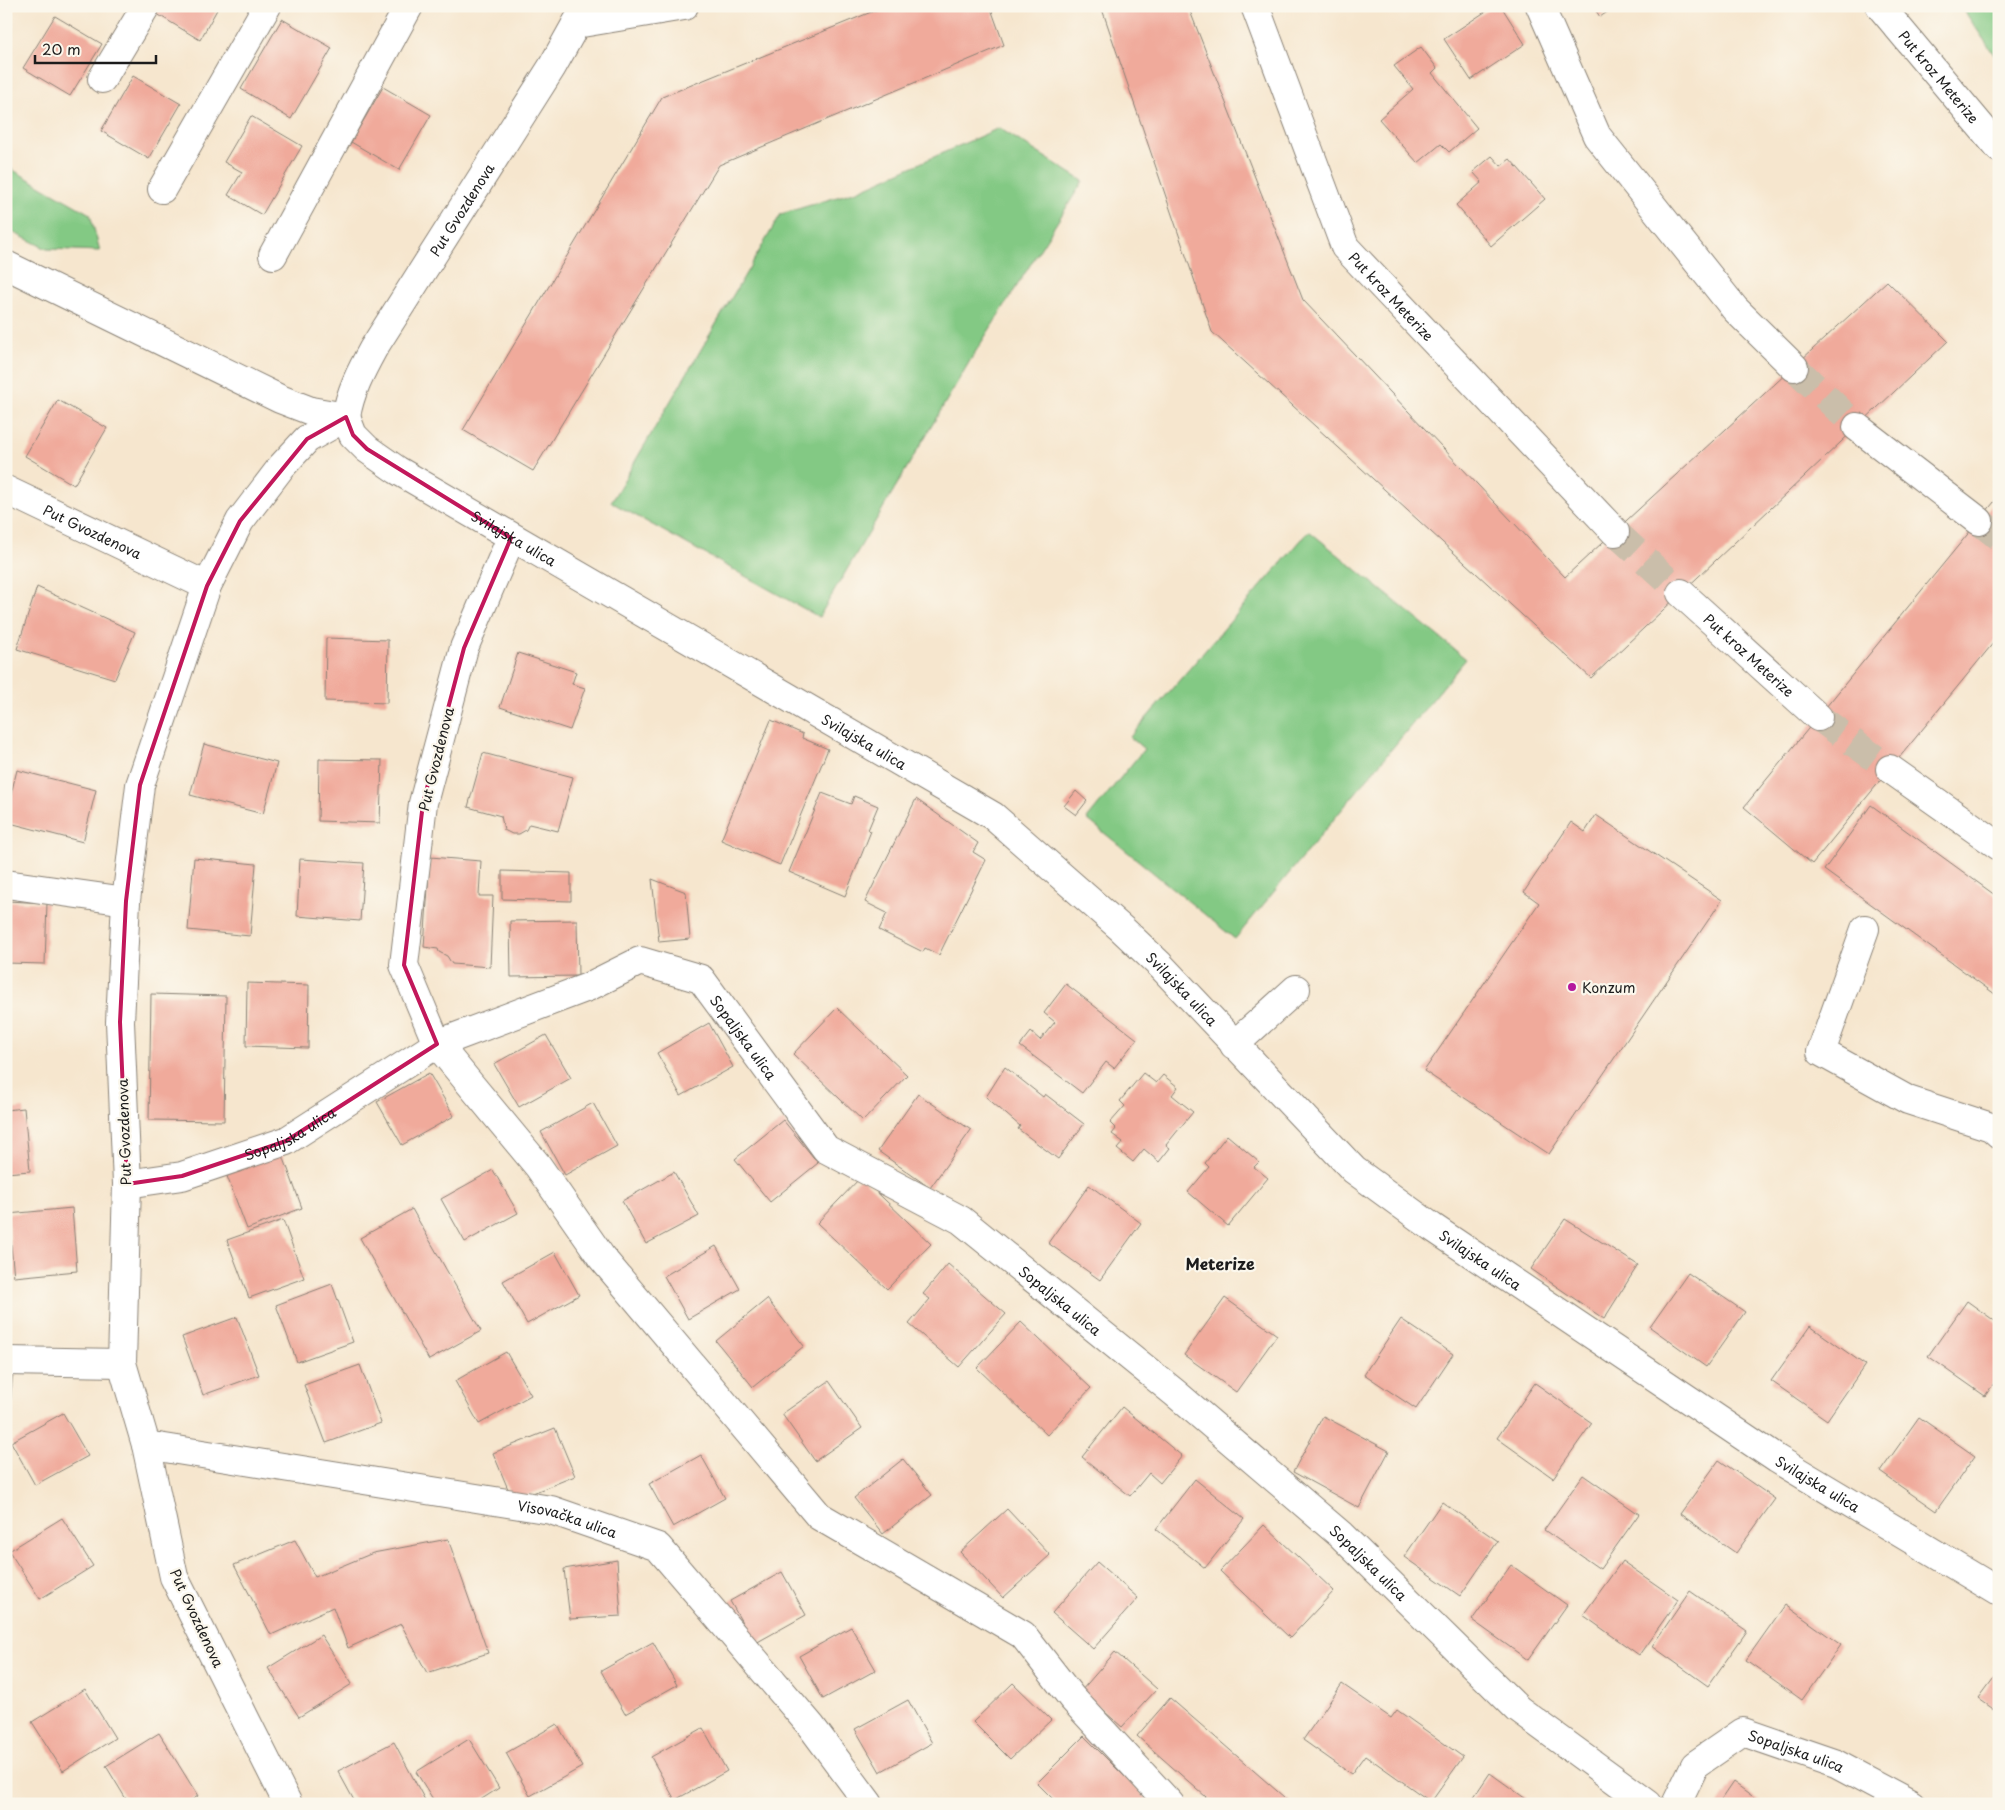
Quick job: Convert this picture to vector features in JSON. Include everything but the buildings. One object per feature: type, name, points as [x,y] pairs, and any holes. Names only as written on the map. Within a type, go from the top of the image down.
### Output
[{"type":"street","points":[[102,79],[146,6]]},
{"type":"street","points":[[162,189],[267,6]]},
{"type":"street","points":[[273,255],[409,6]]},
{"type":"street","points":[[581,15],[684,6]]},
{"type":"street","name":"Put kroz Meterize","points":[[1255,6],[1344,247],[1615,532]]},
{"type":"street","points":[[1540,6],[1597,136],[1735,309],[1794,367]]},
{"type":"street","name":"Put kroz Meterize","points":[[1880,6],[1999,148]]},
{"type":"street","name":"Put Gvozdenova","points":[[288,1804],[174,1577],[146,1445],[122,1363],[127,1184],[120,1022],[126,901],[140,785],[206,586],[240,521],[282,466],[307,439],[346,417],[349,401],[358,376],[373,350],[552,67],[581,15]]},
{"type":"street","points":[[6,266],[280,399],[311,411],[346,417]]},
{"type":"street","name":"Svilajska ulica","points":[[346,417],[353,435],[366,449],[397,470],[511,538],[993,816],[1122,929],[1160,965],[1354,1170],[1432,1227],[1777,1460],[1999,1592]]},
{"type":"street","points":[[1857,427],[1979,521]]},
{"type":"street","name":"Put Gvozdenova","points":[[6,490],[206,586]]},
{"type":"street","name":"Put Gvozdenova","points":[[437,1044],[404,965],[423,803],[464,648],[511,538]]},
{"type":"street","name":"Put kroz Meterize","points":[[1682,593],[1818,717]]},
{"type":"street","points":[[1890,769],[1999,846]]},
{"type":"street","points":[[6,884],[126,901]]},
{"type":"street","points":[[1865,929],[1821,1052],[1908,1100],[1991,1127],[1999,1134]]},
{"type":"street","name":"Sopaljska ulica","points":[[127,1184],[182,1176],[286,1141],[437,1044],[588,987],[640,961],[701,979],[826,1149],[952,1215],[968,1226],[1175,1393],[1341,1535],[1518,1709],[1648,1804]]},
{"type":"street","points":[[1234,1045],[1296,990]]},
{"type":"street","points":[[437,1044],[538,1166],[602,1258],[819,1516],[1023,1635],[1072,1698],[1170,1804]]},
{"type":"street","points":[[6,1361],[122,1363]]},
{"type":"street","name":"Visovačka ulica","points":[[146,1445],[551,1510],[658,1547],[811,1726],[869,1804]]},
{"type":"street","name":"Sopaljska ulica","points":[[1676,1804],[1695,1765],[1743,1732],[1836,1764],[1911,1804]]},
{"type":"highlighted area","points":[[346,417],[353,435],[367,449],[511,538],[464,648],[423,803],[404,965],[437,1044],[286,1141],[182,1176],[127,1184],[120,1022],[126,901],[140,785],[207,586],[240,521],[307,439]]},
{"type":"green space","points":[[1961,6],[1999,6],[1999,62]]},
{"type":"green space","points":[[999,128],[1083,181],[971,359],[819,617],[611,502],[781,214],[857,191]]},
{"type":"green space","points":[[6,166],[90,214],[100,251],[47,249],[6,229]]},
{"type":"green space","points":[[1309,531],[1466,659],[1235,939],[1087,819],[1144,749],[1130,737]]},
{"type":"tunnel","points":[[1794,367],[1857,427]]},
{"type":"tunnel","points":[[1979,521],[1999,537]]},
{"type":"tunnel","points":[[1615,532],[1681,593]]},
{"type":"tunnel","points":[[1818,717],[1890,769]]},
{"type":"place","name":"Konzum","points":[[1572,987]]},
{"type":"district","name":"Meterize","points":[[1220,1263]]}]
